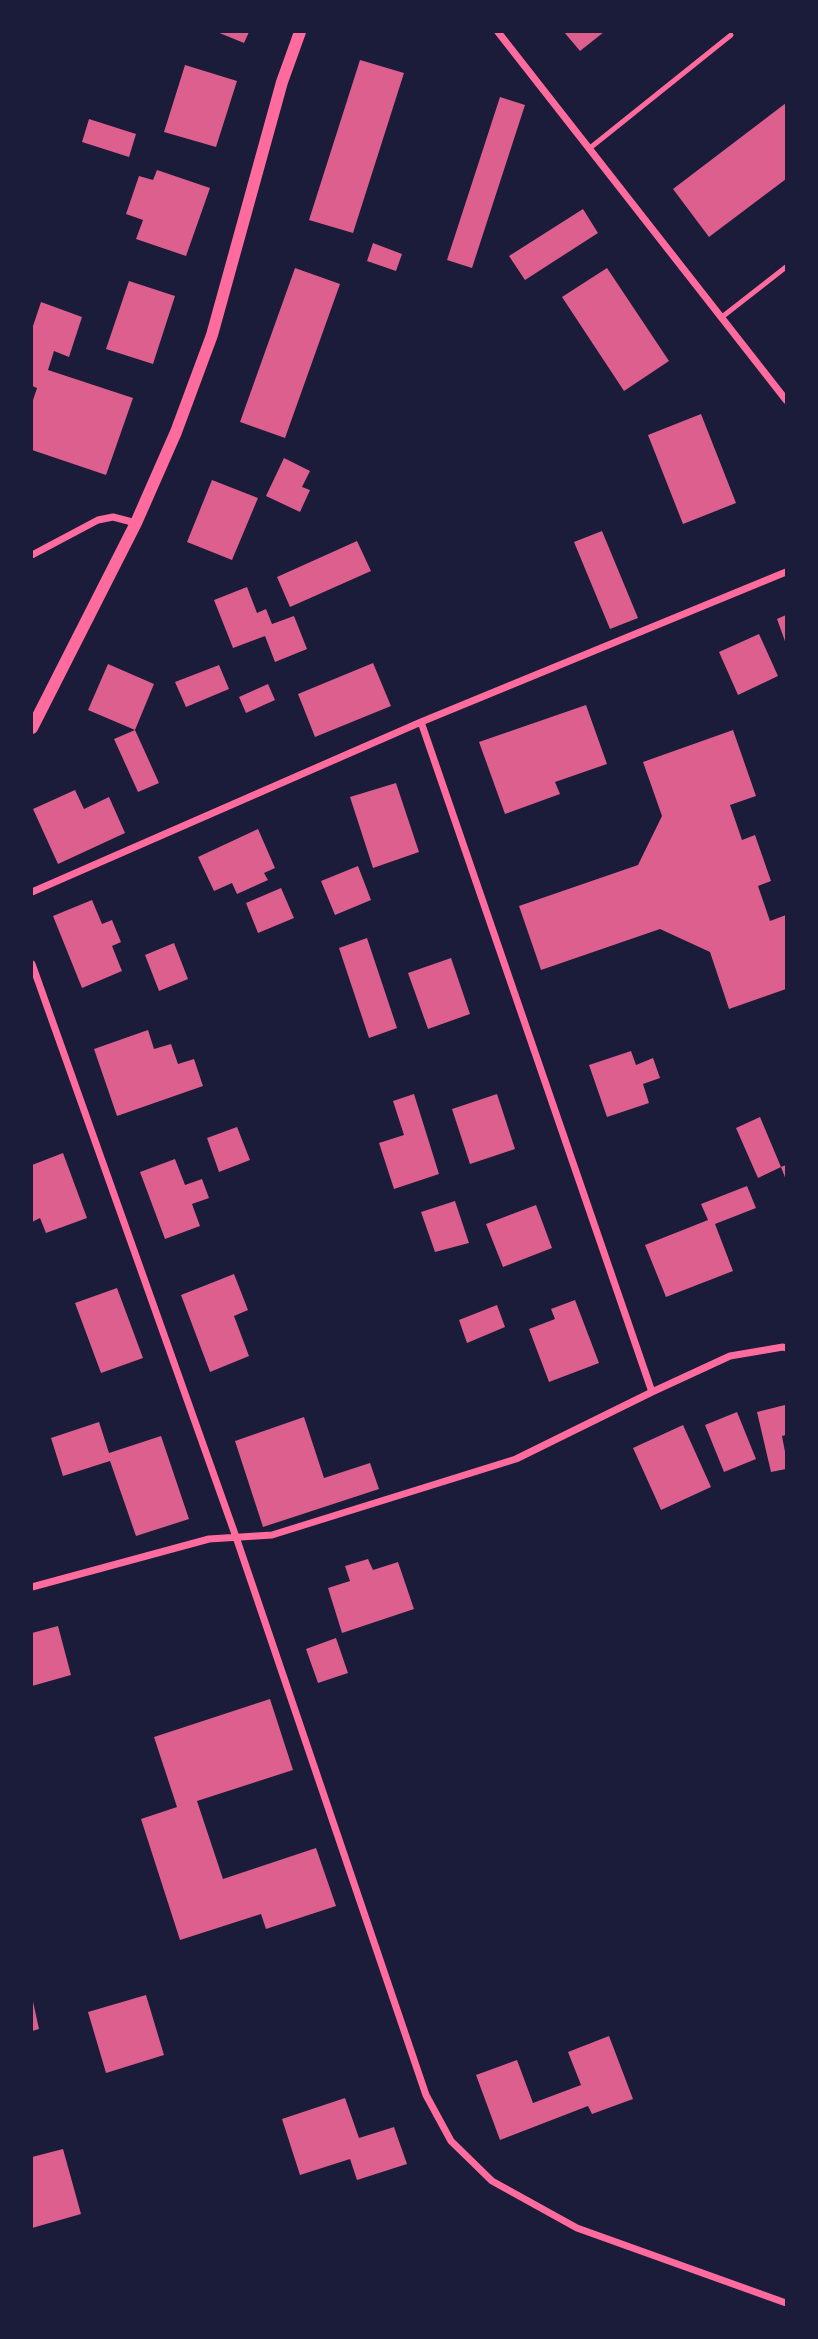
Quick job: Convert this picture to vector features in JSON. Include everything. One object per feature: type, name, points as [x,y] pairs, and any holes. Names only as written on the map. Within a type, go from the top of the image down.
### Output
[{"type":"street","points":[[32,729],[136,523],[176,432],[212,335],[282,82],[300,32]]},
{"type":"street","points":[[498,32],[786,400]]},
{"type":"street","points":[[32,555],[98,520],[113,517],[136,523]]},
{"type":"street","points":[[32,892],[421,722],[786,572]]},
{"type":"street","points":[[421,722],[652,1392]]},
{"type":"street","points":[[32,964],[236,1537],[426,2095],[451,2141],[492,2181],[577,2228],[786,2302]]},
{"type":"street","points":[[32,1587],[209,1539],[272,1535],[516,1459],[730,1356],[786,1348]]},
{"type":"lane","points":[[590,148],[731,35]]},
{"type":"lane","points":[[722,317],[786,267]]},
{"type":"building","points":[[217,32],[249,32],[244,43]]},
{"type":"building","points":[[564,32],[604,32],[580,51]]},
{"type":"building","points":[[360,60],[404,73],[353,233],[309,220]]},
{"type":"building","points":[[185,65],[237,81],[216,147],[164,132]]},
{"type":"building","points":[[500,97],[525,105],[472,268],[447,260]]},
{"type":"building","points":[[786,103],[786,179],[709,237],[673,189]]},
{"type":"building","points":[[89,119],[136,134],[129,157],[82,142]]},
{"type":"building","points":[[157,170],[210,188],[186,256],[136,239],[143,220],[126,214],[139,176],[153,180]]},
{"type":"building","points":[[583,209],[598,233],[525,280],[509,256]]},
{"type":"building","points":[[373,243],[402,254],[396,271],[367,261]]},
{"type":"building","points":[[295,268],[340,284],[285,438],[240,422]]},
{"type":"building","points":[[607,268],[669,361],[624,391],[562,297]]},
{"type":"building","points":[[129,281],[175,296],[153,364],[106,349]]},
{"type":"building","points":[[41,302],[82,317],[69,357],[54,351],[48,370],[133,398],[106,475],[32,450],[32,403],[37,388],[32,386],[32,329]]},
{"type":"building","points":[[701,414],[736,503],[683,524],[648,435]]},
{"type":"building","points":[[284,458],[310,471],[302,487],[310,490],[300,512],[266,496]]},
{"type":"building","points":[[212,480],[258,498],[232,560],[187,542]]},
{"type":"building","points":[[602,531],[638,618],[610,629],[574,542]]},
{"type":"building","points":[[357,541],[371,571],[290,607],[277,577]]},
{"type":"building","points":[[247,587],[257,613],[266,609],[272,624],[294,616],[307,649],[275,662],[265,636],[233,648],[214,600]]},
{"type":"building","points":[[786,615],[786,644],[777,619]]},
{"type":"building","points":[[759,634],[778,676],[738,695],[719,652]]},
{"type":"building","points":[[373,663],[391,706],[315,737],[298,694]]},
{"type":"building","points":[[108,664],[154,684],[135,730],[88,710]]},
{"type":"building","points":[[219,665],[229,689],[186,707],[175,682]]},
{"type":"building","points":[[268,684],[275,700],[246,713],[239,697]]},
{"type":"building","points":[[586,705],[607,764],[555,782],[560,794],[505,814],[479,742]]},
{"type":"building","points":[[135,730],[159,783],[138,792],[114,739]]},
{"type":"building","points":[[733,730],[756,796],[730,805],[742,840],[755,835],[771,881],[758,886],[770,921],[786,915],[786,989],[729,1009],[710,952],[660,929],[541,970],[519,906],[638,865],[662,816],[643,762]]},
{"type":"building","points":[[396,783],[419,852],[373,868],[350,797]]},
{"type":"building","points":[[75,790],[84,809],[109,797],[125,833],[58,864],[33,809]]},
{"type":"building","points":[[258,829],[275,868],[264,873],[268,880],[237,894],[232,883],[214,891],[198,857]]},
{"type":"building","points":[[358,866],[371,900],[335,915],[321,881]]},
{"type":"building","points":[[281,888],[294,918],[258,933],[246,903]]},
{"type":"building","points":[[92,900],[102,924],[112,920],[121,942],[112,946],[122,971],[82,988],[53,916]]},
{"type":"building","points":[[367,938],[397,1028],[369,1038],[339,948]]},
{"type":"building","points":[[174,943],[188,979],[159,991],[145,955]]},
{"type":"building","points":[[451,958],[470,1014],[428,1029],[408,973]]},
{"type":"building","points":[[148,1030],[154,1049],[171,1044],[178,1064],[194,1059],[203,1086],[117,1116],[94,1049]]},
{"type":"building","points":[[631,1051],[636,1065],[653,1058],[660,1078],[643,1084],[649,1103],[607,1117],[589,1065]]},
{"type":"building","points":[[414,1094],[439,1174],[394,1189],[379,1143],[404,1135],[393,1101]]},
{"type":"building","points":[[497,1094],[515,1149],[470,1164],[452,1109]]},
{"type":"building","points":[[760,1117],[781,1167],[758,1178],[736,1128]]},
{"type":"building","points":[[237,1127],[250,1160],[219,1172],[207,1138]]},
{"type":"building","points":[[63,1153],[87,1218],[46,1233],[40,1218],[32,1222],[32,1165]]},
{"type":"building","points":[[175,1159],[185,1185],[202,1179],[209,1198],[192,1204],[200,1226],[165,1239],[140,1172]]},
{"type":"building","points":[[786,1165],[786,1180],[781,1167]]},
{"type":"building","points":[[747,1186],[756,1208],[715,1224],[733,1271],[666,1297],[645,1245],[708,1220],[701,1204]]},
{"type":"building","points":[[455,1201],[469,1243],[435,1252],[421,1212]]},
{"type":"building","points":[[536,1205],[552,1248],[503,1267],[486,1224]]},
{"type":"building","points":[[234,1274],[248,1310],[234,1316],[249,1356],[210,1372],[181,1295]]},
{"type":"building","points":[[117,1288],[143,1358],[101,1373],[75,1303]]},
{"type":"building","points":[[575,1300],[599,1363],[549,1382],[529,1329],[555,1319],[551,1309]]},
{"type":"building","points":[[497,1305],[505,1327],[467,1343],[459,1320]]},
{"type":"building","points":[[785,1405],[786,1435],[782,1436],[786,1469],[771,1472],[757,1412]]},
{"type":"building","points":[[737,1412],[756,1459],[724,1472],[705,1425]]},
{"type":"building","points":[[304,1417],[324,1478],[370,1463],[379,1489],[263,1527],[235,1441]]},
{"type":"building","points":[[99,1422],[109,1453],[161,1436],[189,1519],[136,1536],[110,1461],[63,1476],[51,1438]]},
{"type":"building","points":[[683,1425],[711,1487],[661,1510],[633,1448]]},
{"type":"building","points":[[368,1559],[373,1570],[398,1562],[414,1609],[342,1633],[328,1588],[350,1581],[345,1566]]},
{"type":"building","points":[[58,1626],[71,1675],[32,1686],[32,1633]]},
{"type":"building","points":[[336,1638],[348,1673],[318,1683],[306,1649]]},
{"type":"building","points":[[270,1699],[293,1770],[197,1801],[223,1879],[316,1848],[336,1906],[266,1929],[261,1914],[180,1940],[141,1819],[177,1807],[154,1737]]},
{"type":"building","points":[[146,1995],[164,2055],[106,2073],[88,2012]]},
{"type":"building","points":[[32,1997],[39,2029],[32,2031]]},
{"type":"building","points":[[609,2036],[633,2099],[592,2114],[588,2106],[500,2140],[476,2075],[517,2060],[533,2103],[581,2085],[568,2052]]},
{"type":"building","points":[[345,2098],[359,2138],[394,2127],[407,2164],[357,2180],[350,2159],[300,2175],[282,2119]]},
{"type":"building","points":[[63,2149],[81,2214],[32,2228],[32,2157]]}]
